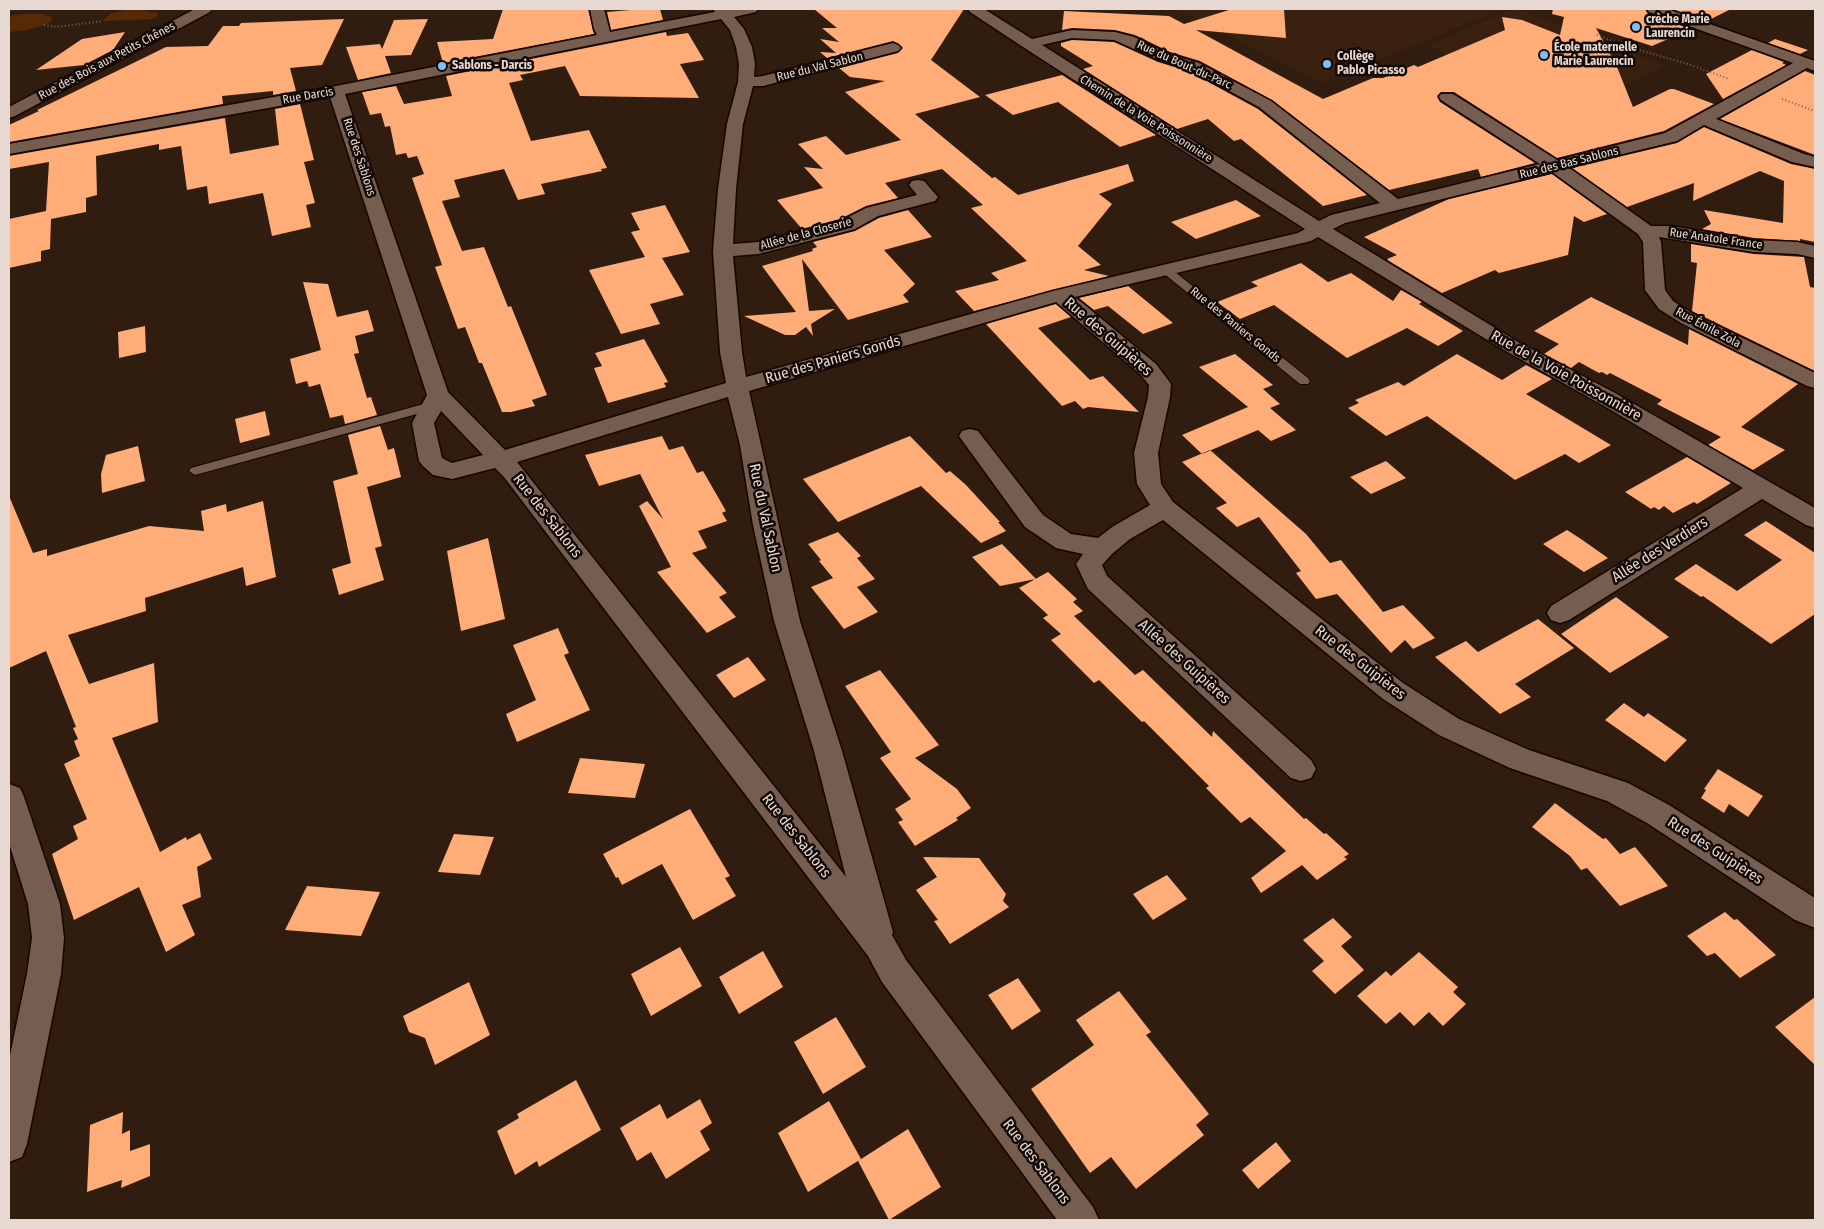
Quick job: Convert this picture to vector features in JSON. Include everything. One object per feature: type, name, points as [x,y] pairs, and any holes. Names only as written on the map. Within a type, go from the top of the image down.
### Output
[{"type":"street","name":"Rue des Bois aux Petits Chênes","points":[[9,113],[205,9]]},
{"type":"street","points":[[597,9],[601,29],[606,38]]},
{"type":"street","name":"Rue Darcis","points":[[9,149],[336,91],[606,38],[723,11],[751,9]]},
{"type":"street","name":"Chemin de la Voie Poissonnière","points":[[974,9],[1319,229]]},
{"type":"street","points":[[1654,9],[1810,64]]},
{"type":"street","name":"Rue du Val Sablon","points":[[723,11],[737,29],[744,47],[747,64],[746,82],[735,124],[727,189],[723,251],[731,352],[788,620],[828,751],[880,945]]},
{"type":"street","name":"Rue du Bout-du-Parc","points":[[1028,44],[1072,34],[1115,36],[1129,40],[1164,57],[1194,66],[1265,104],[1394,205]]},
{"type":"street","name":"Rue du Val Sablon","points":[[746,82],[763,81],[893,48]]},
{"type":"street","name":"Rue des Bas Sablons","points":[[1319,229],[1338,219],[1672,137],[1810,64]]},
{"type":"street","name":"Rue des Sablons","points":[[336,91],[434,400],[502,459],[880,945],[894,971],[1080,1220]]},
{"type":"street","points":[[1447,97],[1555,166],[1646,231]]},
{"type":"street","points":[[1703,119],[1798,158],[1815,162]]},
{"type":"street","name":"Allée de la Closerie","points":[[723,251],[758,248],[848,226],[872,212],[929,197],[918,185]]},
{"type":"street","name":"Rue des Paniers Gonds","points":[[502,459],[737,387],[1060,295],[1304,237],[1319,229]]},
{"type":"street","name":"Rue de la Voie Poissonnière","points":[[1319,229],[1511,346],[1607,398],[1815,519]]},
{"type":"street","name":"Rue Anatole France","points":[[1646,231],[1671,232],[1754,246],[1797,248],[1815,252]]},
{"type":"street","name":"Rue Émile Zola","points":[[1646,231],[1652,242],[1655,290],[1666,305],[1688,320],[1815,381]]},
{"type":"street","name":"Rue des Guipières","points":[[1060,295],[1148,369],[1160,384],[1159,397],[1146,453],[1149,484],[1164,508],[1393,691],[1449,727],[1520,759],[1617,792],[1658,814],[1812,913]]},
{"type":"street","name":"Rue des Sablons","points":[[434,400],[423,423],[431,461],[441,470],[452,471],[502,459]]},
{"type":"street","points":[[970,436],[1034,521],[1065,542],[1103,548]]},
{"type":"street","name":"Allée des Verdiers","points":[[1560,613],[1761,488]]},
{"type":"street","name":"Allée des Guipières","points":[[1164,508],[1121,533],[1103,548],[1089,564],[1096,582],[1301,769]]},
{"type":"street","points":[[9,797],[44,904],[48,938],[44,974],[9,1144]]},
{"type":"lane","name":"Rue des Paniers Gonds","points":[[1166,270],[1304,381]]},
{"type":"lane","points":[[195,471],[434,400]]},
{"type":"path","points":[[44,25],[57,27],[103,21]]},
{"type":"path","points":[[1597,35],[1625,46],[1688,64],[1815,112]]},
{"type":"shaded area","points":[[132,9],[158,13],[158,16],[152,19],[103,21],[111,13]]},
{"type":"shaded area","name":"Collège Pablo Picasso","points":[[1177,9],[1503,9],[1322,83]]},
{"type":"shaded area","name":"École maternelle Marie Laurencin","points":[[1513,9],[1518,9],[1665,65],[1579,110],[1427,45]]},
{"type":"shaded area","points":[[42,14],[51,17],[52,21],[27,30],[9,32],[9,16]]},
{"type":"building","points":[[503,9],[588,9],[594,34],[443,63],[437,42],[493,39]]},
{"type":"building","points":[[660,9],[663,20],[611,30],[607,12]]},
{"type":"building","points":[[814,9],[964,9],[931,60],[980,97],[915,114],[992,178],[995,177],[1018,195],[1128,164],[1134,181],[1099,194],[1112,204],[1078,246],[1101,265],[1084,270],[1109,276],[974,311],[955,291],[999,280],[991,273],[1027,261],[971,208],[983,205],[942,169],[885,183],[898,198],[866,206],[840,219],[802,229],[777,200],[823,188],[804,167],[823,169],[798,144],[826,136],[846,155],[901,140],[845,92],[885,81],[850,77],[839,68],[898,53],[902,47],[893,41],[827,58],[820,52],[836,53],[820,39],[839,42],[822,28],[837,28]]},
{"type":"building","points":[[1232,9],[1284,9],[1286,38],[1196,30],[1323,99],[1373,78],[1383,78],[1414,65],[1418,67],[1505,30],[1502,17],[1522,20],[1560,35],[1564,17],[1552,14],[1553,9],[1645,9],[1648,14],[1691,29],[1652,46],[1596,28],[1617,67],[1633,107],[1670,89],[1714,104],[1664,131],[1557,158],[1454,92],[1441,92],[1437,96],[1440,102],[1535,163],[1481,177],[1478,169],[1389,190],[1272,100],[1200,61],[1170,52],[1135,35],[1115,30],[1072,28],[1062,30],[1064,11],[1169,16],[1184,24]]},
{"type":"building","points":[[1672,9],[1731,9],[1707,21]]},
{"type":"building","points":[[344,19],[322,65],[290,68],[296,91],[273,95],[273,91],[222,96],[223,104],[9,142],[9,125],[166,47],[208,46],[223,26],[239,26],[241,23]]},
{"type":"building","points":[[428,19],[411,55],[385,56],[391,73],[358,80],[346,47],[380,44],[382,49],[394,20]]},
{"type":"building","points":[[125,32],[113,50],[84,65],[36,70],[82,39]]},
{"type":"building","points":[[666,32],[667,36],[688,33],[704,60],[680,64],[699,98],[580,96],[565,66],[520,75],[523,80],[509,83],[531,141],[589,130],[607,168],[601,169],[602,171],[541,184],[545,194],[518,200],[504,169],[454,180],[460,197],[442,201],[462,251],[484,247],[508,307],[511,306],[547,395],[532,400],[535,406],[511,412],[502,412],[482,363],[479,363],[465,327],[458,329],[435,267],[442,265],[412,178],[424,174],[417,156],[408,158],[406,153],[396,155],[390,126],[385,127],[381,113],[370,115],[362,92],[396,86],[404,104],[452,96],[446,76]]},
{"type":"building","points":[[1775,39],[1808,50],[1800,54],[1768,43]]},
{"type":"building","points":[[1072,40],[1114,42],[1158,62],[1188,71],[1258,109],[1367,195],[1323,206],[1241,139],[1234,141],[1208,119],[1177,129],[1083,69],[1093,66],[1061,46],[1061,43]]},
{"type":"building","points":[[1752,50],[1784,62],[1782,63],[1786,65],[1723,99],[1706,74]]},
{"type":"building","points":[[1805,71],[1815,75],[1815,155],[1720,119]]},
{"type":"building","points":[[1062,75],[1156,135],[1120,147],[1058,102],[1013,115],[985,95]]},
{"type":"building","points":[[300,104],[314,160],[304,162],[315,203],[306,205],[311,227],[272,236],[263,193],[209,204],[207,186],[187,190],[181,146],[159,150],[159,144],[96,156],[97,195],[86,198],[86,212],[51,219],[50,249],[41,251],[41,261],[9,268],[9,219],[46,211],[49,162],[9,169],[9,156],[225,118],[230,154],[279,145],[275,109]]},
{"type":"building","points":[[1704,127],[1791,164],[1815,169],[1815,242],[1800,239],[1800,241],[1754,238],[1702,229],[1711,224],[1704,210],[1783,223],[1784,181],[1760,171],[1693,201],[1694,183],[1627,207],[1572,168],[1677,143]]},
{"type":"building","points":[[1552,174],[1607,214],[1584,222],[1574,216],[1568,255],[1499,273],[1495,270],[1442,293],[1389,261],[1387,259],[1397,255],[1364,237],[1449,199]]},
{"type":"building","points":[[1236,200],[1261,216],[1196,239],[1171,222]]},
{"type":"building","points":[[665,205],[690,252],[662,258],[684,295],[650,304],[660,324],[621,334],[589,270],[645,257],[631,232],[640,230],[631,213]]},
{"type":"building","points":[[908,210],[932,237],[884,250],[915,284],[903,295],[909,302],[848,320],[802,259],[809,311],[835,309],[811,324],[813,336],[806,327],[795,335],[785,335],[744,316],[796,312],[762,266],[813,251],[812,249],[817,247],[813,242],[855,231],[879,218]]},
{"type":"building","points":[[1691,244],[1754,254],[1804,257],[1810,287],[1815,288],[1815,371],[1692,311],[1697,263],[1691,262]]},
{"type":"building","points":[[1301,263],[1328,282],[1351,273],[1393,301],[1401,290],[1422,302],[1419,304],[1463,331],[1438,346],[1407,328],[1347,358],[1274,305],[1240,319],[1217,302],[1258,286],[1251,282]]},
{"type":"building","points":[[303,282],[328,284],[337,317],[368,310],[374,331],[355,336],[359,353],[354,354],[367,398],[371,397],[377,415],[345,424],[343,415],[330,418],[320,384],[309,387],[307,381],[296,384],[290,359],[321,350]]},
{"type":"building","points":[[1128,286],[1173,323],[1143,334],[1108,306],[1094,310],[1079,298]]},
{"type":"building","points":[[1591,297],[1688,345],[1689,329],[1798,384],[1741,427],[1785,450],[1753,470],[1708,445],[1721,437],[1657,404],[1662,400],[1610,373],[1607,375],[1602,372],[1599,373],[1579,362],[1571,368],[1544,354],[1559,344],[1534,331]]},
{"type":"building","points":[[1056,304],[1071,317],[1038,328],[1090,380],[1103,376],[1139,412],[1088,407],[1083,409],[1075,401],[1062,406],[986,324]]},
{"type":"building","points":[[145,326],[146,352],[119,358],[118,332]]},
{"type":"building","points":[[644,339],[668,382],[664,383],[666,387],[608,403],[594,368],[602,366],[595,353]]},
{"type":"building","points":[[1235,354],[1273,385],[1263,389],[1280,404],[1270,408],[1296,430],[1271,441],[1258,430],[1202,454],[1182,435],[1248,407],[1199,367]]},
{"type":"building","points":[[1457,354],[1502,380],[1526,365],[1552,379],[1526,394],[1611,445],[1579,463],[1565,454],[1515,480],[1427,416],[1386,436],[1348,408],[1359,403],[1355,400],[1398,382],[1404,386]]},
{"type":"building","points":[[265,411],[270,435],[240,443],[235,419]]},
{"type":"building","points":[[380,426],[388,450],[394,448],[401,477],[367,487],[382,546],[375,548],[384,580],[339,595],[332,569],[351,563],[333,481],[358,474],[348,435]]},
{"type":"building","points":[[662,436],[669,450],[683,446],[697,473],[703,471],[726,511],[722,513],[727,521],[698,531],[707,548],[692,553],[727,593],[719,597],[736,617],[707,633],[657,572],[671,567],[639,506],[647,501],[663,519],[640,474],[599,486],[585,455]]},
{"type":"building","points":[[910,436],[946,473],[950,471],[966,485],[1006,531],[981,543],[921,486],[838,522],[803,479]]},
{"type":"building","points":[[138,446],[145,481],[102,493],[101,474],[106,455]]},
{"type":"building","points":[[1210,450],[1306,534],[1330,563],[1341,560],[1383,612],[1403,605],[1435,638],[1413,649],[1405,640],[1391,653],[1337,594],[1316,599],[1296,573],[1301,571],[1259,517],[1237,527],[1216,508],[1227,503],[1182,462]]},
{"type":"building","points":[[1687,457],[1731,483],[1697,504],[1694,502],[1673,513],[1664,506],[1659,510],[1654,507],[1651,509],[1625,492]]},
{"type":"building","points":[[1386,461],[1406,478],[1371,494],[1350,477]]},
{"type":"building","points":[[9,496],[33,553],[47,549],[47,556],[149,526],[204,531],[201,511],[226,504],[227,512],[263,501],[276,577],[246,586],[243,567],[145,598],[146,611],[68,635],[89,684],[154,663],[158,722],[112,738],[160,852],[186,837],[187,840],[200,833],[212,859],[197,867],[201,897],[182,905],[195,935],[166,952],[139,887],[74,920],[52,854],[78,839],[73,826],[87,819],[64,764],[80,756],[74,741],[78,739],[73,728],[76,727],[46,651],[9,668]]},
{"type":"building","points":[[1766,521],[1815,553],[1815,614],[1771,644],[1703,596],[1701,597],[1674,579],[1696,564],[1737,591],[1782,560],[1744,535]]},
{"type":"building","points":[[1567,530],[1608,558],[1584,572],[1543,544]]},
{"type":"building","points":[[838,532],[861,556],[857,558],[875,579],[857,587],[878,612],[844,629],[811,587],[833,578],[808,544]]},
{"type":"building","points":[[488,538],[505,619],[461,631],[447,551]]},
{"type":"building","points":[[1002,544],[1036,579],[1000,586],[972,557]]},
{"type":"building","points":[[1048,572],[1077,599],[1073,602],[1083,611],[1074,616],[1135,675],[1143,670],[1212,737],[1213,731],[1304,819],[1306,818],[1324,834],[1326,833],[1349,854],[1344,857],[1347,859],[1317,880],[1302,865],[1261,893],[1251,878],[1286,851],[1250,817],[1241,823],[1206,788],[1209,786],[1144,721],[1142,722],[1099,680],[1094,683],[1051,640],[1061,634],[1043,618],[1048,615],[1019,588]]},
{"type":"building","points":[[1616,597],[1669,637],[1610,673],[1561,634]]},
{"type":"building","points":[[1538,619],[1574,648],[1515,684],[1531,697],[1500,714],[1435,657],[1466,641],[1478,652]]},
{"type":"building","points":[[558,628],[569,653],[564,655],[590,710],[517,742],[506,714],[536,700],[513,645]]},
{"type":"building","points":[[748,657],[766,680],[734,698],[716,675]]},
{"type":"building","points":[[880,670],[939,745],[915,758],[957,789],[971,808],[956,818],[958,820],[915,846],[898,822],[903,820],[895,809],[911,799],[880,758],[891,752],[845,686]]},
{"type":"building","points":[[1624,703],[1644,717],[1648,713],[1687,740],[1665,762],[1605,720]]},
{"type":"building","points":[[580,758],[645,764],[635,798],[568,793]]},
{"type":"building","points":[[1718,769],[1763,796],[1748,817],[1729,804],[1724,813],[1701,798],[1706,790],[1704,789]]},
{"type":"building","points":[[1555,803],[1603,839],[1606,838],[1620,854],[1635,847],[1668,886],[1620,906],[1587,868],[1581,870],[1570,856],[1532,827]]},
{"type":"building","points":[[690,809],[730,876],[725,878],[736,896],[693,920],[662,864],[622,885],[603,854]]},
{"type":"building","points":[[454,834],[494,837],[480,875],[438,872]]},
{"type":"building","points":[[923,857],[979,858],[1006,894],[1003,901],[1009,907],[950,944],[934,921],[938,920],[916,890],[937,877]]},
{"type":"building","points":[[1167,875],[1187,899],[1153,920],[1133,894]]},
{"type":"building","points":[[307,886],[380,892],[361,936],[285,930]]},
{"type":"building","points":[[1725,912],[1734,920],[1737,919],[1776,955],[1740,978],[1715,953],[1707,956],[1687,936]]},
{"type":"building","points":[[1333,918],[1352,937],[1341,946],[1364,970],[1335,994],[1312,971],[1324,961],[1303,940]]},
{"type":"building","points":[[680,947],[702,986],[651,1016],[631,974]]},
{"type":"building","points":[[763,951],[783,987],[739,1014],[719,977]]},
{"type":"building","points":[[1419,952],[1458,987],[1453,992],[1466,1004],[1443,1026],[1429,1012],[1414,1026],[1400,1012],[1386,1024],[1357,996],[1386,971],[1391,976]]},
{"type":"building","points":[[1018,978],[1041,1011],[1012,1030],[988,995]]},
{"type":"building","points":[[469,982],[490,1035],[435,1065],[425,1038],[409,1032],[403,1016]]},
{"type":"building","points":[[1119,991],[1151,1032],[1146,1035],[1209,1114],[1196,1125],[1204,1135],[1136,1189],[1111,1157],[1090,1173],[1031,1089],[1094,1045],[1076,1020]]},
{"type":"building","points":[[1815,997],[1815,1065],[1775,1027]]},
{"type":"building","points":[[836,1017],[866,1067],[823,1094],[794,1042]]},
{"type":"building","points":[[576,1080],[601,1130],[539,1167],[537,1161],[515,1175],[497,1131],[519,1118],[517,1114]]},
{"type":"building","points":[[700,1099],[712,1123],[700,1131],[710,1150],[666,1179],[651,1152],[637,1161],[620,1128],[660,1104],[667,1119]]},
{"type":"building","points":[[829,1101],[861,1159],[808,1192],[778,1133]]},
{"type":"building","points":[[123,1112],[122,1134],[130,1130],[130,1151],[150,1144],[150,1176],[121,1188],[122,1180],[87,1192],[90,1125]]},
{"type":"building","points":[[908,1129],[941,1187],[889,1220],[858,1161]]},
{"type":"building","points":[[1276,1142],[1291,1161],[1258,1189],[1242,1170]]},
{"type":"place","name":"crèche Marie Laurencin","points":[[1636,27]]},
{"type":"place","name":"École maternelle Marie Laurencin","points":[[1544,55]]},
{"type":"place","name":"Collège Pablo Picasso","points":[[1327,64]]},
{"type":"place","name":"Sablons - Darcis","points":[[442,66]]}]
